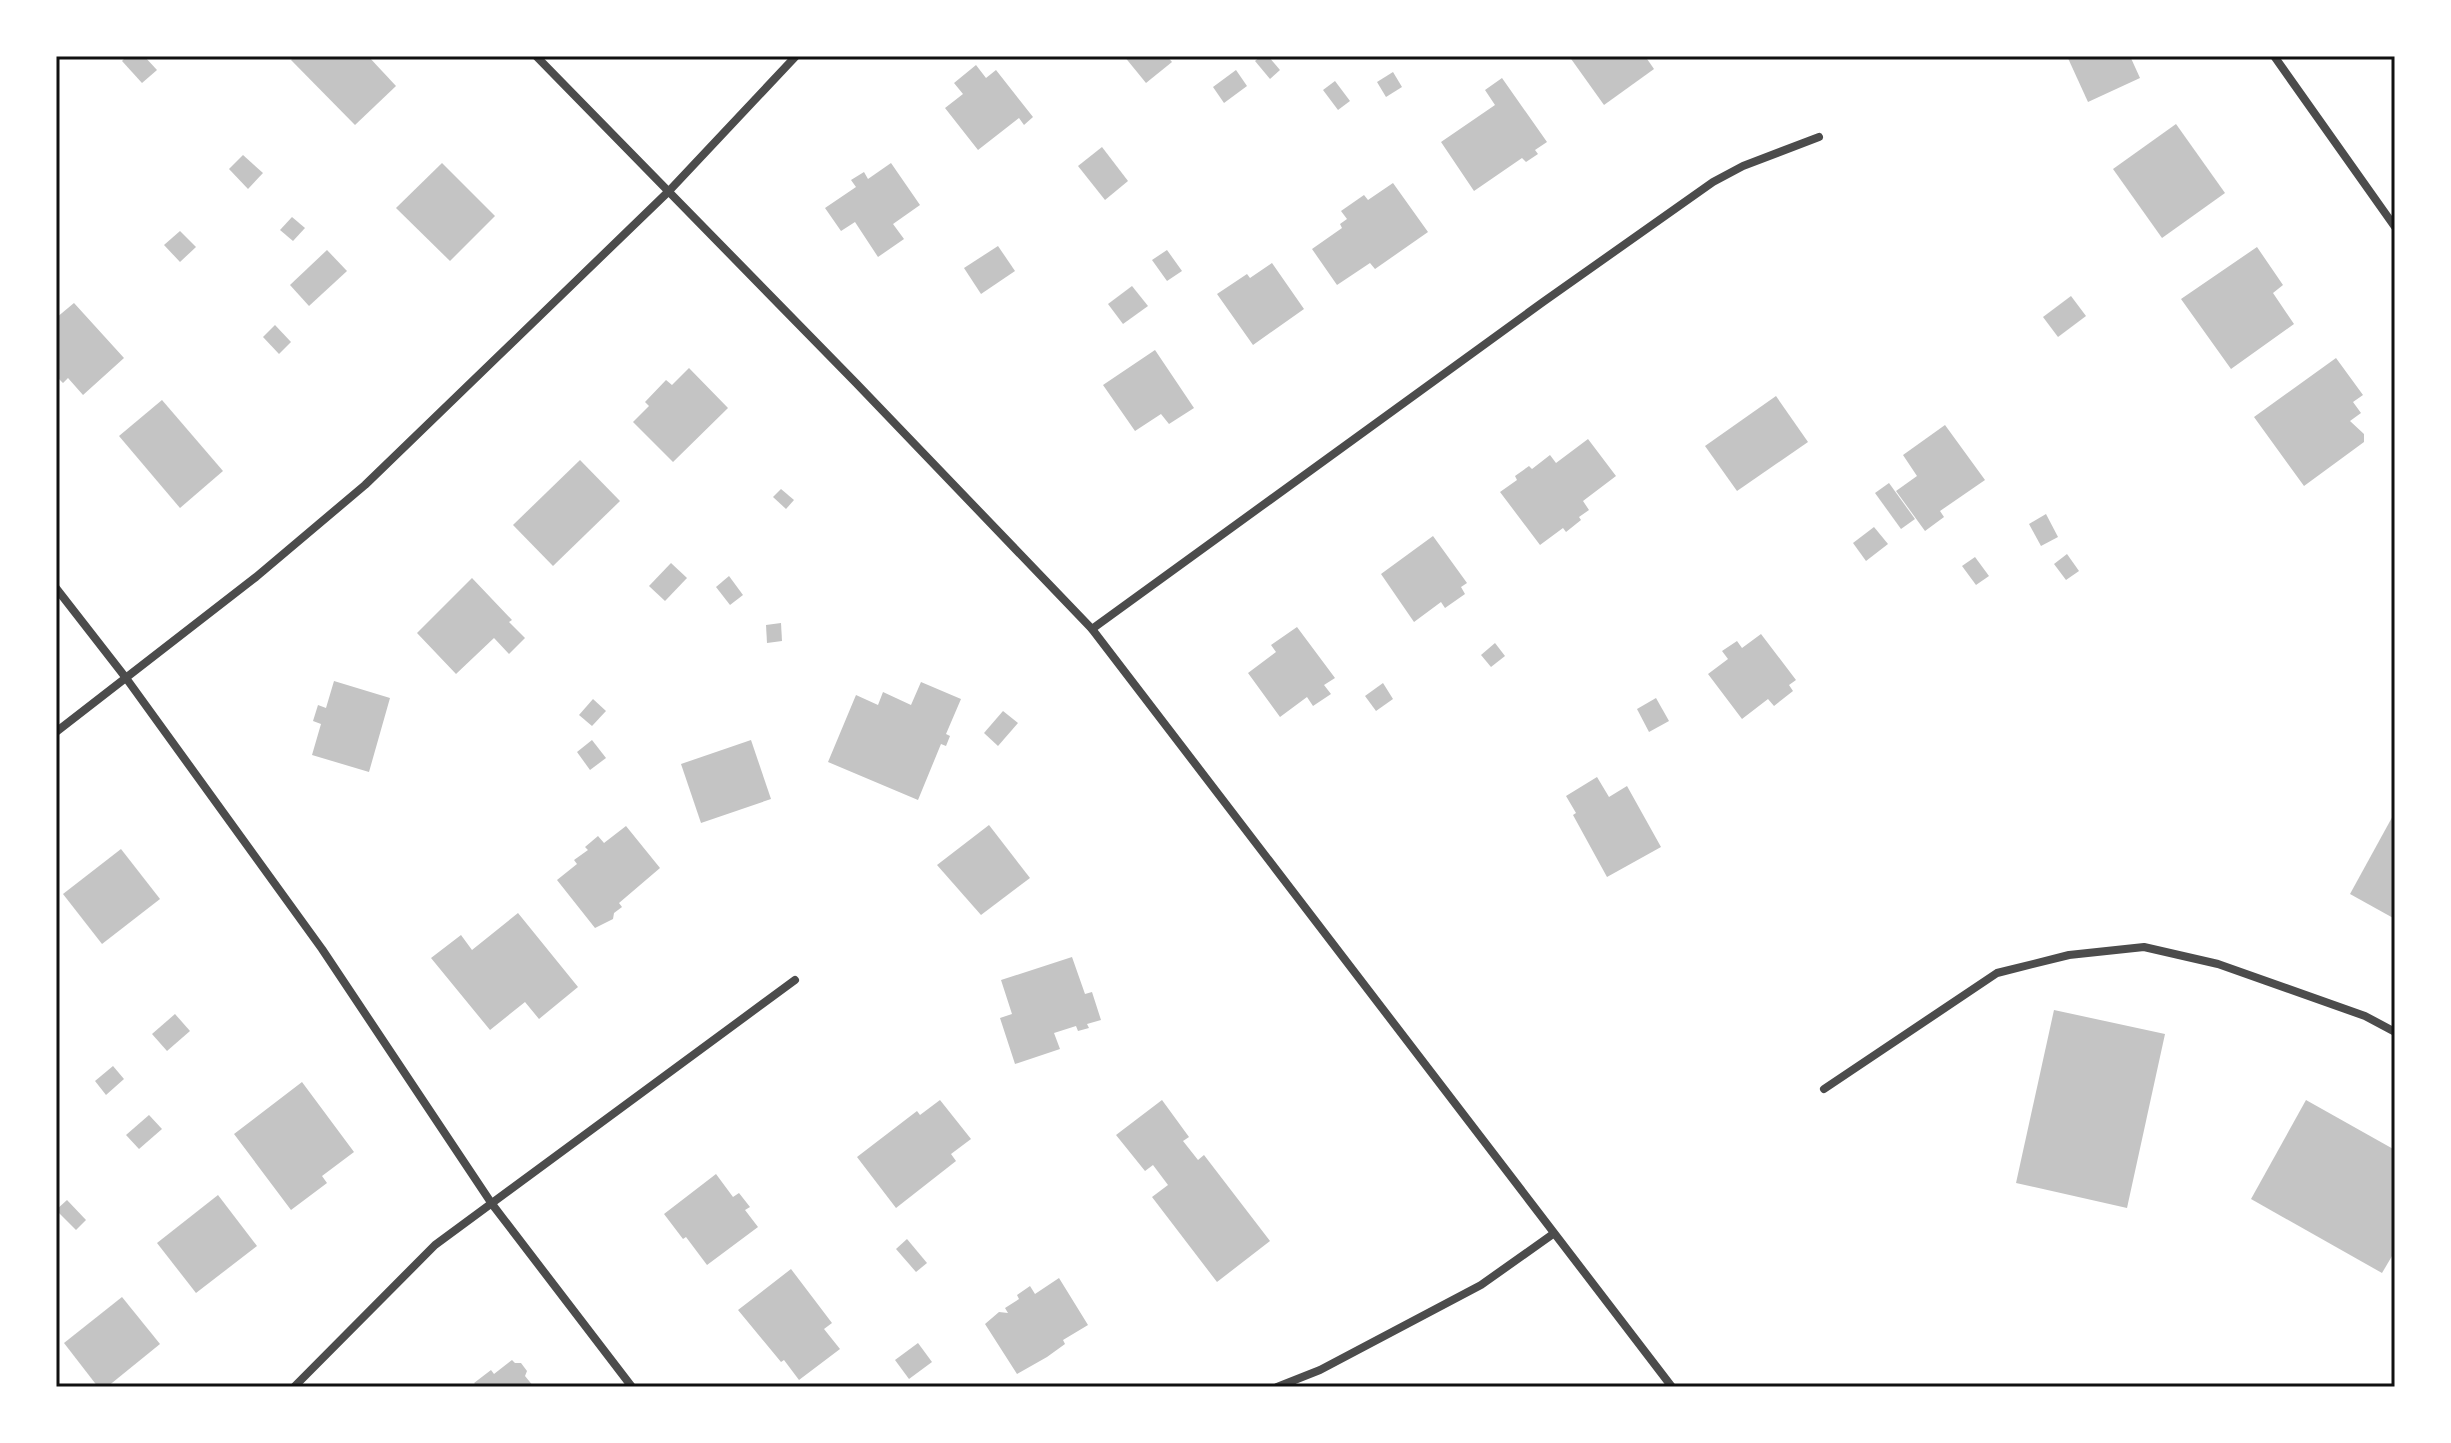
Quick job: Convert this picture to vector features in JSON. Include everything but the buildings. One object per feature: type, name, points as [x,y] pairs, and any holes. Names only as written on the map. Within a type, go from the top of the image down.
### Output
[{"type":"street","points":[[536,56],[1092,629],[1672,1387]]},
{"type":"street","points":[[56,732],[256,577],[365,485],[669,191],[796,56]]},
{"type":"street","points":[[2274,56],[2395,227]]},
{"type":"street","points":[[1092,629],[1713,182],[1743,166],[1819,137]]},
{"type":"street","points":[[56,588],[126,678],[322,949],[492,1204],[632,1387]]},
{"type":"street","points":[[1824,1089],[1997,973],[2069,955],[2144,947],[2218,964],[2365,1016],[2395,1032]]},
{"type":"street","points":[[294,1387],[435,1245],[795,980]]},
{"type":"street","points":[[1277,1387],[1320,1370],[1481,1285],[1553,1234]]}]
